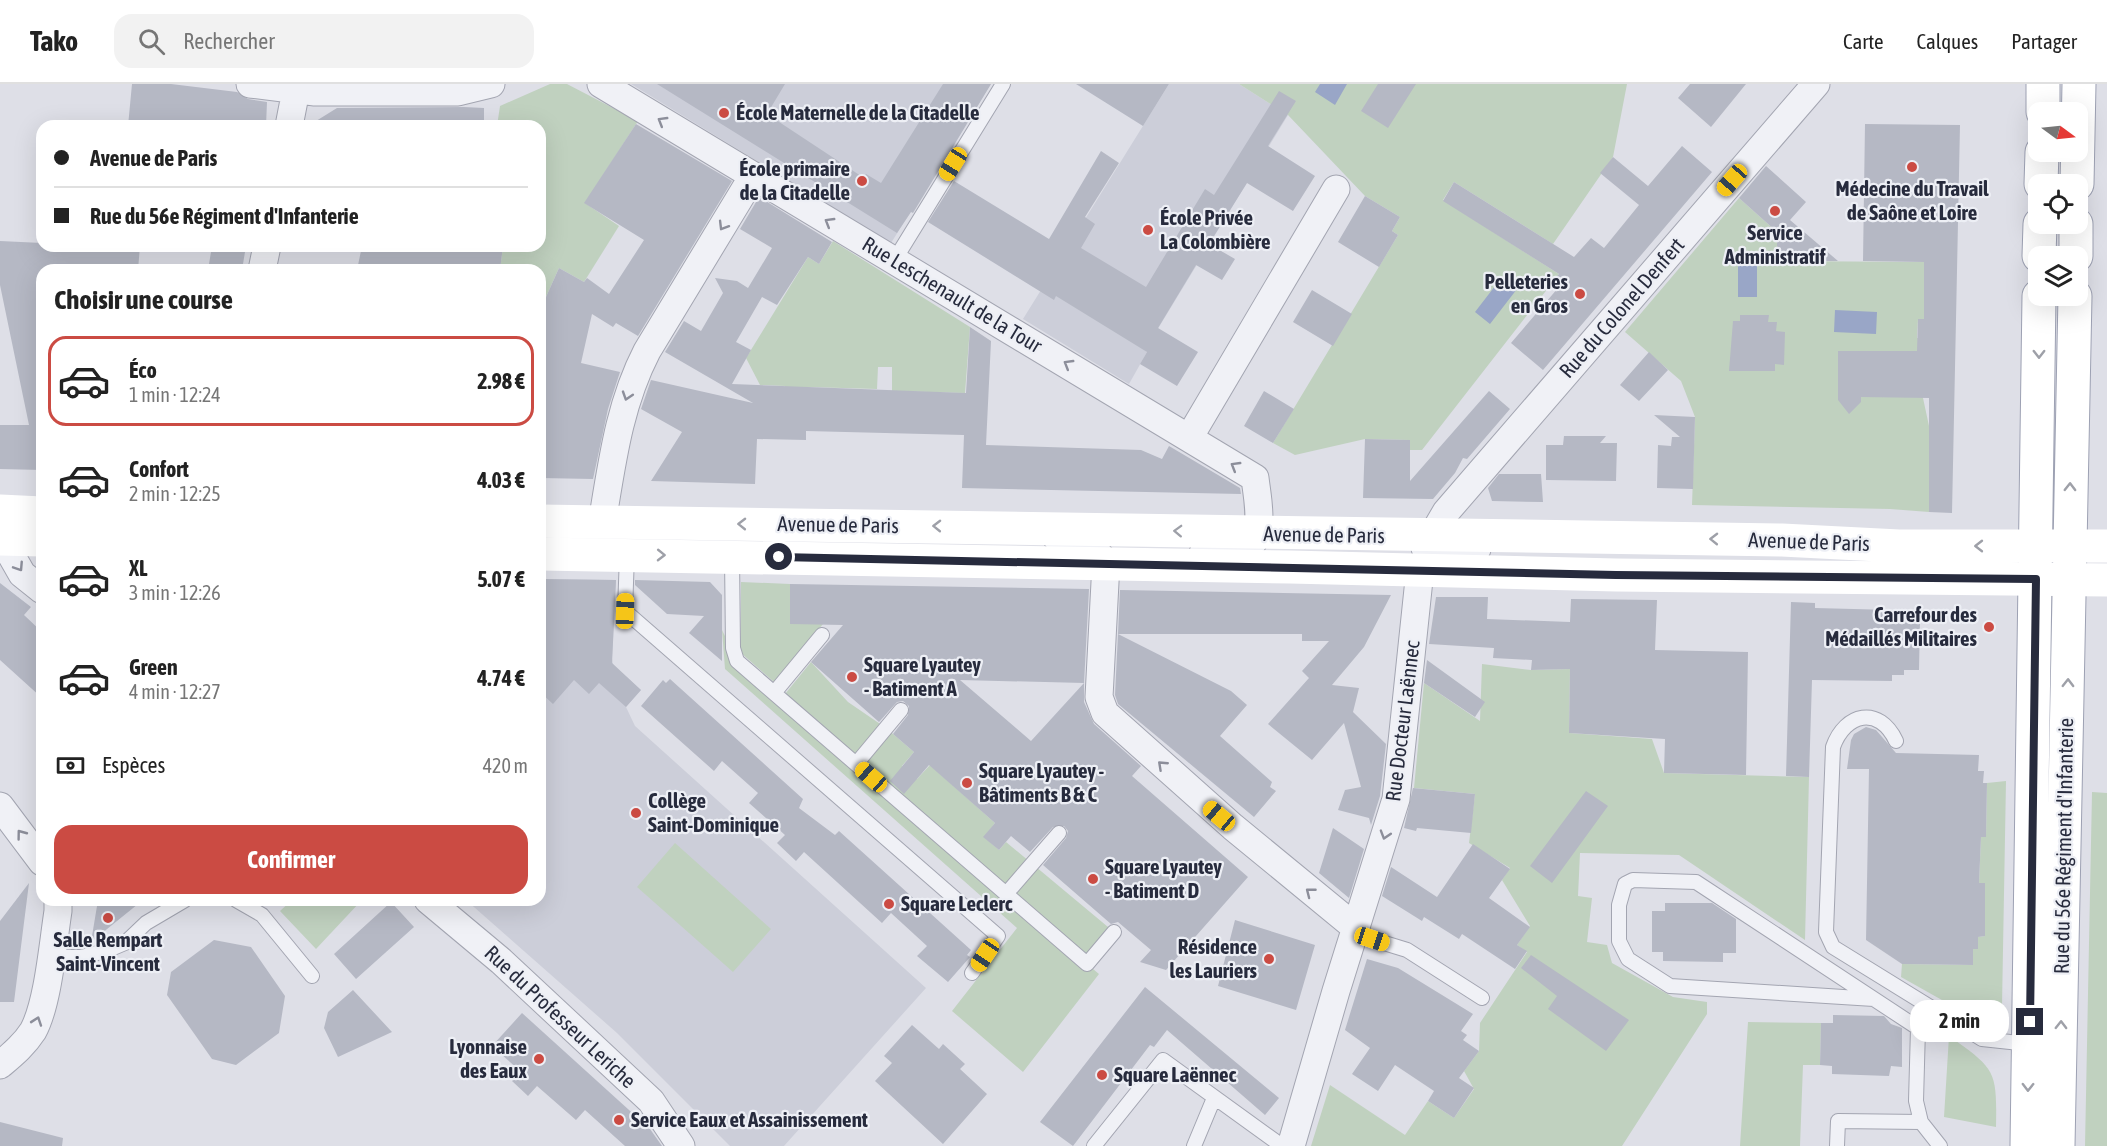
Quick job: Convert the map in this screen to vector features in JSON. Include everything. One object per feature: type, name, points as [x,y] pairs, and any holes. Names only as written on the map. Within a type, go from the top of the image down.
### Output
[{"type":"main road","points":[[2043,84],[2043,102]]},
{"type":"main road","points":[[2077,174],[2079,84]]},
{"type":"main road","name":"Rue du 56e Régiment d'Infanterie","points":[[2027,1146],[2039,306]]},
{"type":"main road","name":"Rue du 56e Régiment d'Infanterie","points":[[2058,1146],[2075,306]]},
{"type":"main road","points":[[1,530],[36,515]]},
{"type":"main road","name":"Avenue de Paris","points":[[546,521],[995,527],[1257,534],[1770,540],[1899,546],[2107,546]]},
{"type":"main road","points":[[1,530],[36,539]]},
{"type":"main road","name":"Avenue de Paris","points":[[546,554],[1106,563],[1616,575],[2107,580]]},
{"type":"street","points":[[250,84],[296,90],[414,88],[458,92],[491,84]]},
{"type":"street","name":"Rue Leschenault de la Tour","points":[[601,84],[1255,478],[1258,504],[1257,534]]},
{"type":"street","points":[[290,120],[296,90]]},
{"type":"street","name":"Rue du Colonel Denfert","points":[[1325,568],[1345,560],[1409,559],[1422,553],[1446,512],[1800,90]]},
{"type":"street","points":[[602,523],[621,415],[633,378],[753,176]]},
{"type":"street","points":[[1189,438],[1336,189]]},
{"type":"street","points":[[995,527],[1089,543],[1106,563],[1099,688],[1105,713],[1224,820],[1356,931]]},
{"type":"street","points":[[1,530],[22,574],[36,585]]},
{"type":"street","points":[[1140,564],[1177,555],[1244,549],[1257,534]]},
{"type":"street","points":[[1420,570],[1433,554],[1450,549],[1514,549],[1541,545],[1559,537]]},
{"type":"street","name":"Rue Docteur Laënnec","points":[[1291,1146],[1396,799],[1420,570]]},
{"type":"street","points":[[0,806],[36,854]]},
{"type":"street","points":[[0,1065],[21,1047],[34,1029],[42,1005],[57,906]]},
{"type":"street","name":"Rue du Professeur Leriche","points":[[435,906],[501,961],[651,1101],[681,1146]]},
{"type":"lane","points":[[894,261],[1003,84]]},
{"type":"lane","points":[[627,555],[625,611],[998,936],[972,973]]},
{"type":"lane","points":[[732,556],[733,648],[737,661],[1087,964],[1114,932]]},
{"type":"lane","points":[[774,693],[822,636]]},
{"type":"lane","points":[[856,764],[901,710]]},
{"type":"lane","points":[[1896,741],[1891,731],[1881,722],[1866,718],[1851,721],[1839,730],[1833,747],[1826,932],[1833,947],[1982,1039],[2029,1044]]},
{"type":"lane","points":[[1006,894],[1059,833]]},
{"type":"lane","points":[[1874,999],[1670,986],[1628,959],[1619,941],[1619,905],[1625,884],[1633,880],[1696,882],[1874,999],[1918,1028],[1916,1101],[1921,1122],[1940,1146]]},
{"type":"lane","points":[[50,957],[81,957],[106,951],[125,943],[146,923],[175,906]]},
{"type":"lane","points":[[246,906],[262,915],[312,975]]},
{"type":"lane","points":[[1356,931],[1407,950],[1482,998]]},
{"type":"lane","points":[[1094,1146],[1163,1060],[1282,1146]]},
{"type":"lane","points":[[1194,1146],[1214,1098]]},
{"type":"lane","points":[[1837,1146],[1838,1121],[1921,1122]]},
{"type":"shaded area","name":"École primaire de la Citadelle","points":[[631,84],[991,84],[891,243]]},
{"type":"shaded area","name":"École Privée La Colombière","points":[[1169,84],[1239,84],[1288,115],[1145,350],[1147,352],[1129,384],[1023,319]]},
{"type":"shaded area","name":"Collège Saint-Dominique","points":[[546,579],[616,580],[612,658],[613,665],[641,690],[626,707],[635,726],[926,988],[784,1146],[730,1146],[617,1033],[473,906],[546,906]]},
{"type":"green space","points":[[550,84],[567,84],[638,121],[585,203],[619,226],[584,282],[559,268],[546,297],[546,264],[501,264],[502,252],[546,252],[546,120],[498,120],[500,106]]},
{"type":"green space","points":[[1239,84],[1627,84],[1613,157],[1553,244],[1454,182],[1443,200],[1559,274],[1422,450],[1410,450],[1409,440],[1365,439],[1295,455],[1273,443],[1398,235],[1392,231],[1400,217],[1365,196],[1288,115]]},
{"type":"green space","points":[[1739,198],[1777,232],[1777,261],[1924,262],[1924,319],[1918,319],[1917,338],[1923,338],[1923,398],[1929,426],[1929,512],[1890,509],[1692,505],[1695,417],[1681,381],[1625,332]]},
{"type":"green space","points":[[833,241],[970,327],[965,393],[892,391],[892,367],[878,367],[877,389],[808,387],[786,397],[785,386],[760,385],[746,358],[808,257],[819,264]]},
{"type":"green space","points":[[741,582],[790,584],[790,624],[823,624],[774,682],[741,653]]},
{"type":"green space","points":[[722,630],[737,661],[781,699],[811,662],[848,702],[886,728],[914,752],[902,766],[917,779],[930,765],[995,823],[984,837],[999,850],[1006,842],[1114,932],[1087,964],[1099,974],[1023,1072],[952,1011],[1017,928],[725,669]]},
{"type":"green space","points":[[1482,664],[1531,670],[1570,669],[1569,733],[1652,739],[1664,773],[1809,777],[1805,940],[1679,855],[1580,853],[1578,896],[1592,898],[1587,942],[1607,945],[1612,963],[1673,997],[1707,1002],[1707,1014],[1622,1146],[1311,1146],[1330,1085],[1405,1135],[1428,1101],[1454,1118],[1474,1089],[1464,1071],[1479,1051],[1480,1023],[1527,952],[1517,945],[1530,926],[1502,880],[1510,868],[1469,843],[1475,794],[1414,788],[1424,683],[1480,721]]},
{"type":"green space","points":[[2006,781],[2002,1006],[1981,1022],[1901,977],[1902,964],[1973,965],[1973,949],[1978,948],[1978,937],[1985,936],[1985,883],[1979,883],[1981,837],[1986,836],[1987,783]]},
{"type":"green space","points":[[2092,792],[2107,793],[2107,1146],[2085,1146]]},
{"type":"green space","points":[[675,843],[771,929],[733,972],[637,887]]},
{"type":"green space","points":[[285,906],[356,906],[316,949],[280,911]]},
{"type":"green space","points":[[1748,1022],[1821,1023],[1820,1065],[1803,1065],[1800,1146],[1740,1146]]},
{"type":"green space","points":[[1949,1036],[1976,1056],[1990,1073],[1996,1094],[1996,1127],[1944,1117]]},
{"type":"water","points":[[1320,84],[1347,84],[1335,105],[1315,92]]},
{"type":"water","points":[[1738,262],[1757,262],[1757,297],[1738,297]]},
{"type":"water","points":[[1502,277],[1517,289],[1490,324],[1475,312]]},
{"type":"water","points":[[1835,310],[1877,312],[1876,334],[1834,332]]},
{"type":"building","points":[[132,84],[171,84],[237,92],[248,99],[267,102],[266,120],[129,120]]},
{"type":"building","points":[[657,84],[785,84],[767,114],[864,178],[866,174],[881,183],[943,84],[991,84],[913,213],[911,212],[897,233]]},
{"type":"building","points":[[1076,84],[1169,84],[1143,126]]},
{"type":"building","points":[[1378,84],[1416,84],[1388,128],[1361,111]]},
{"type":"building","points":[[1690,84],[1746,84],[1711,127],[1678,98]]},
{"type":"building","points":[[1279,91],[1296,101],[1268,146],[1315,176],[1293,211],[1247,183],[1209,244],[1235,259],[1222,280],[1196,265],[1158,328],[1198,352],[1177,386],[1140,364],[1147,352],[1056,296],[1054,300],[928,222],[954,181],[1049,239],[1101,151],[1119,163],[1085,217],[1095,224],[1081,248],[1146,287],[1205,189],[1214,195]]},
{"type":"building","points":[[337,108],[484,108],[484,120],[318,120]]},
{"type":"building","points":[[636,124],[732,181],[638,336],[616,323],[613,327],[592,314],[581,363],[620,372],[608,409],[593,479],[546,478],[546,297],[559,268],[584,282],[587,278],[609,294],[644,240],[584,203]]},
{"type":"building","points":[[1865,124],[1960,125],[1952,513],[1929,512],[1929,398],[1861,397],[1861,402],[1849,414],[1838,400],[1838,351],[1917,351],[1918,319],[1924,319],[1924,262],[1863,261]]},
{"type":"building","points":[[1682,146],[1712,172],[1543,370],[1511,343],[1558,288],[1552,282],[1559,274],[1443,201],[1454,182],[1574,257],[1591,238],[1604,248],[1639,205],[1600,173],[1613,157],[1648,186]]},
{"type":"building","name":"Service Administratif","points":[[1766,166],[1806,202],[1790,220],[1838,261],[1777,261],[1777,232],[1739,198]]},
{"type":"building","points":[[1365,196],[1400,217],[1392,231],[1398,235],[1379,267],[1338,242]]},
{"type":"building","points":[[759,197],[832,242],[819,264],[808,257],[777,305],[762,297],[736,342],[751,350],[732,384],[966,393],[970,327],[991,341],[986,445],[1141,450],[1162,459],[1169,446],[1240,488],[1241,494],[962,488],[964,435],[806,431],[806,440],[757,439],[755,484],[651,481],[682,432],[641,409],[651,380],[753,403],[665,352],[684,321],[701,331],[723,293],[715,278],[737,281],[748,288],[772,248],[740,229]]},
{"type":"building","points":[[0,241],[36,243],[36,252],[140,252],[138,264],[36,264],[36,470],[0,469],[0,425],[29,425],[0,285]]},
{"type":"building","points":[[211,252],[245,252],[243,264],[209,264]]},
{"type":"building","points":[[361,252],[502,252],[501,264],[358,264]]},
{"type":"building","points":[[1312,290],[1352,314],[1333,346],[1293,322]]},
{"type":"building","points":[[1740,315],[1769,315],[1768,322],[1777,322],[1776,331],[1785,332],[1784,365],[1775,364],[1775,371],[1729,371],[1733,321],[1740,321]]},
{"type":"building","points":[[1649,352],[1668,370],[1639,401],[1620,385]]},
{"type":"building","points":[[1264,391],[1294,409],[1273,443],[1244,426]]},
{"type":"building","points":[[1489,391],[1510,409],[1467,459],[1463,458],[1455,473],[1433,499],[1363,498],[1365,439],[1410,440],[1410,481]]},
{"type":"building","points":[[1654,415],[1695,417],[1693,489],[1657,488],[1658,445],[1671,446],[1672,437],[1680,437]]},
{"type":"building","points":[[1564,436],[1606,436],[1600,443],[1617,443],[1616,481],[1546,480],[1546,445],[1563,445]]},
{"type":"building","points":[[1499,474],[1541,474],[1543,502],[1492,501],[1488,488]]},
{"type":"building","points":[[546,579],[616,580],[612,663],[641,690],[626,707],[599,683],[589,694],[574,680],[553,704],[546,698]]},
{"type":"building","points":[[635,580],[710,582],[722,595],[722,661],[689,633],[704,616],[667,614],[635,585]]},
{"type":"building","points":[[0,583],[31,607],[24,615],[36,626],[36,693],[0,660]]},
{"type":"building","points":[[790,584],[1089,589],[1084,702],[1094,724],[1141,766],[1132,776],[1248,877],[1166,970],[1140,962],[1151,950],[1118,922],[1111,924],[1043,865],[1066,838],[1068,831],[1064,826],[1053,827],[1030,852],[1011,836],[999,850],[983,837],[995,823],[929,765],[904,794],[890,781],[914,752],[893,734],[908,715],[909,706],[903,701],[897,702],[879,722],[811,662],[843,625],[790,624]],"holes":[[[960,680],[1084,683],[1031,741]]]},
{"type":"building","points":[[1120,590],[1391,595],[1364,647],[1332,685],[1359,688],[1353,712],[1386,744],[1380,796],[1371,825],[1369,818],[1338,810],[1345,790],[1361,787],[1344,723],[1312,760],[1268,724],[1309,678],[1302,671],[1329,641],[1302,641],[1302,634],[1118,634]]},
{"type":"building","points":[[1436,597],[1488,597],[1487,619],[1570,622],[1571,599],[1657,600],[1655,650],[1748,652],[1746,775],[1664,773],[1665,739],[1569,733],[1570,669],[1531,670],[1532,660],[1493,658],[1494,648],[1429,644]]},
{"type":"building","points":[[1791,602],[1815,603],[1815,608],[1892,610],[1892,615],[1905,615],[1905,619],[1920,620],[1919,670],[1904,670],[1904,675],[1892,675],[1892,681],[1812,680],[1809,777],[1786,776]]},
{"type":"building","points":[[1118,634],[1231,691],[1247,705],[1220,736],[1272,782],[1270,787],[1276,791],[1254,817],[1118,704],[1115,695]]},
{"type":"building","points":[[1427,660],[1485,702],[1475,717],[1424,683]]},
{"type":"building","points":[[670,679],[803,799],[799,808],[835,835],[839,831],[971,950],[967,955],[970,957],[948,982],[917,956],[927,946],[891,913],[882,923],[804,852],[796,861],[777,843],[785,835],[749,803],[758,793],[722,761],[714,771],[641,706],[663,680],[666,683]]},
{"type":"building","points":[[1866,727],[1876,730],[1896,753],[1979,755],[1978,771],[1984,771],[1983,783],[1987,783],[1986,837],[1981,837],[1979,883],[1985,883],[1985,936],[1978,937],[1978,949],[1973,949],[1973,965],[1902,964],[1866,940],[1869,769],[1847,769],[1851,740],[1854,734]]},
{"type":"building","points":[[1413,788],[1475,794],[1471,833],[1417,828],[1416,831],[1404,828]]},
{"type":"building","points":[[1586,791],[1608,806],[1552,883],[1530,866]]},
{"type":"building","points":[[1333,828],[1364,849],[1349,898],[1319,873]]},
{"type":"building","points":[[1473,844],[1510,869],[1489,898],[1530,927],[1517,945],[1527,951],[1515,969],[1462,934],[1459,939],[1424,917],[1422,921],[1382,896],[1391,867],[1437,897]]},
{"type":"building","points":[[29,883],[14,1002],[0,1002],[0,921]]},
{"type":"building","points":[[1665,903],[1712,903],[1736,919],[1736,953],[1723,953],[1723,962],[1663,961],[1663,952],[1652,952],[1652,911],[1665,911]]},
{"type":"building","name":"Salle Rempart Saint-Vincent","points":[[97,906],[136,906],[91,942]]},
{"type":"building","points":[[387,906],[395,906],[414,927],[356,979],[334,954]]},
{"type":"building","name":"Résidence les Lauriers","points":[[1235,920],[1315,945],[1296,1010],[1218,986]]},
{"type":"building","points":[[214,940],[251,947],[285,996],[279,1033],[236,1065],[212,1059],[167,995],[171,972]]},
{"type":"building","points":[[1531,955],[1629,1020],[1606,1051],[1548,1009],[1557,996],[1521,968]]},
{"type":"building","points":[[1367,959],[1398,968],[1473,1014],[1461,1031],[1467,1035],[1463,1040],[1479,1051],[1459,1078],[1474,1088],[1454,1118],[1428,1101],[1434,1091],[1395,1065],[1378,1091],[1352,1074],[1370,1048],[1345,1030]]},
{"type":"building","name":"Square Laënnec","points":[[1145,987],[1279,1098],[1265,1115],[1167,1030],[1154,1047],[1150,1045],[1073,1146],[1040,1122]]},
{"type":"building","points":[[353,990],[392,1032],[338,1057],[324,1028],[328,1012]]},
{"type":"building","name":"Lyonnaise des Eaux","points":[[522,1013],[650,1129],[662,1146],[625,1146],[585,1110],[576,1120],[537,1086],[528,1096],[512,1081],[520,1071],[492,1046]]},
{"type":"building","points":[[1833,1015],[1884,1016],[1891,1024],[1902,1028],[1902,1067],[1891,1066],[1889,1076],[1832,1074],[1832,1066],[1820,1065],[1821,1023],[1833,1023]]},
{"type":"building","points":[[912,1025],[939,1049],[943,1044],[965,1064],[960,1069],[987,1094],[943,1144],[875,1081],[892,1063],[884,1056]]},
{"type":"building","points":[[0,1122],[63,1138],[62,1146],[0,1146]]},
{"type":"place","name":"École Maternelle de la Citadelle","points":[[724,113]]},
{"type":"place","name":"Médecine du Travail de Saône et Loire","points":[[1912,167]]},
{"type":"place","name":"École primaire de la Citadelle","points":[[862,181]]},
{"type":"place","name":"Service Administratif","points":[[1775,211]]},
{"type":"place","name":"École Privée La Colombière","points":[[1148,230]]},
{"type":"place","name":"Pelleteries en Gros","points":[[1580,294]]},
{"type":"place","name":"Carrefour des Médaillés Militaires","points":[[1989,627]]},
{"type":"place","name":"Square Lyautey - Batiment A","points":[[852,677]]},
{"type":"place","name":"Square Lyautey - Bâtiments B & C","points":[[967,783]]},
{"type":"place","name":"Collège Saint-Dominique","points":[[636,813]]},
{"type":"place","name":"Square Lyautey - Batiment D","points":[[1093,879]]},
{"type":"place","name":"Square Leclerc","points":[[889,904]]},
{"type":"place","name":"Salle Rempart Saint-Vincent","points":[[108,918]]},
{"type":"place","name":"Résidence les Lauriers","points":[[1269,959]]},
{"type":"place","name":"Lyonnaise des Eaux","points":[[539,1059]]},
{"type":"place","name":"Square Laënnec","points":[[1102,1075]]},
{"type":"place","name":"Service Eaux et Assainissement","points":[[619,1120]]},
{"type":"route","points":[[779,557],[1616,575],[2036,579],[2030,1022]]}]
